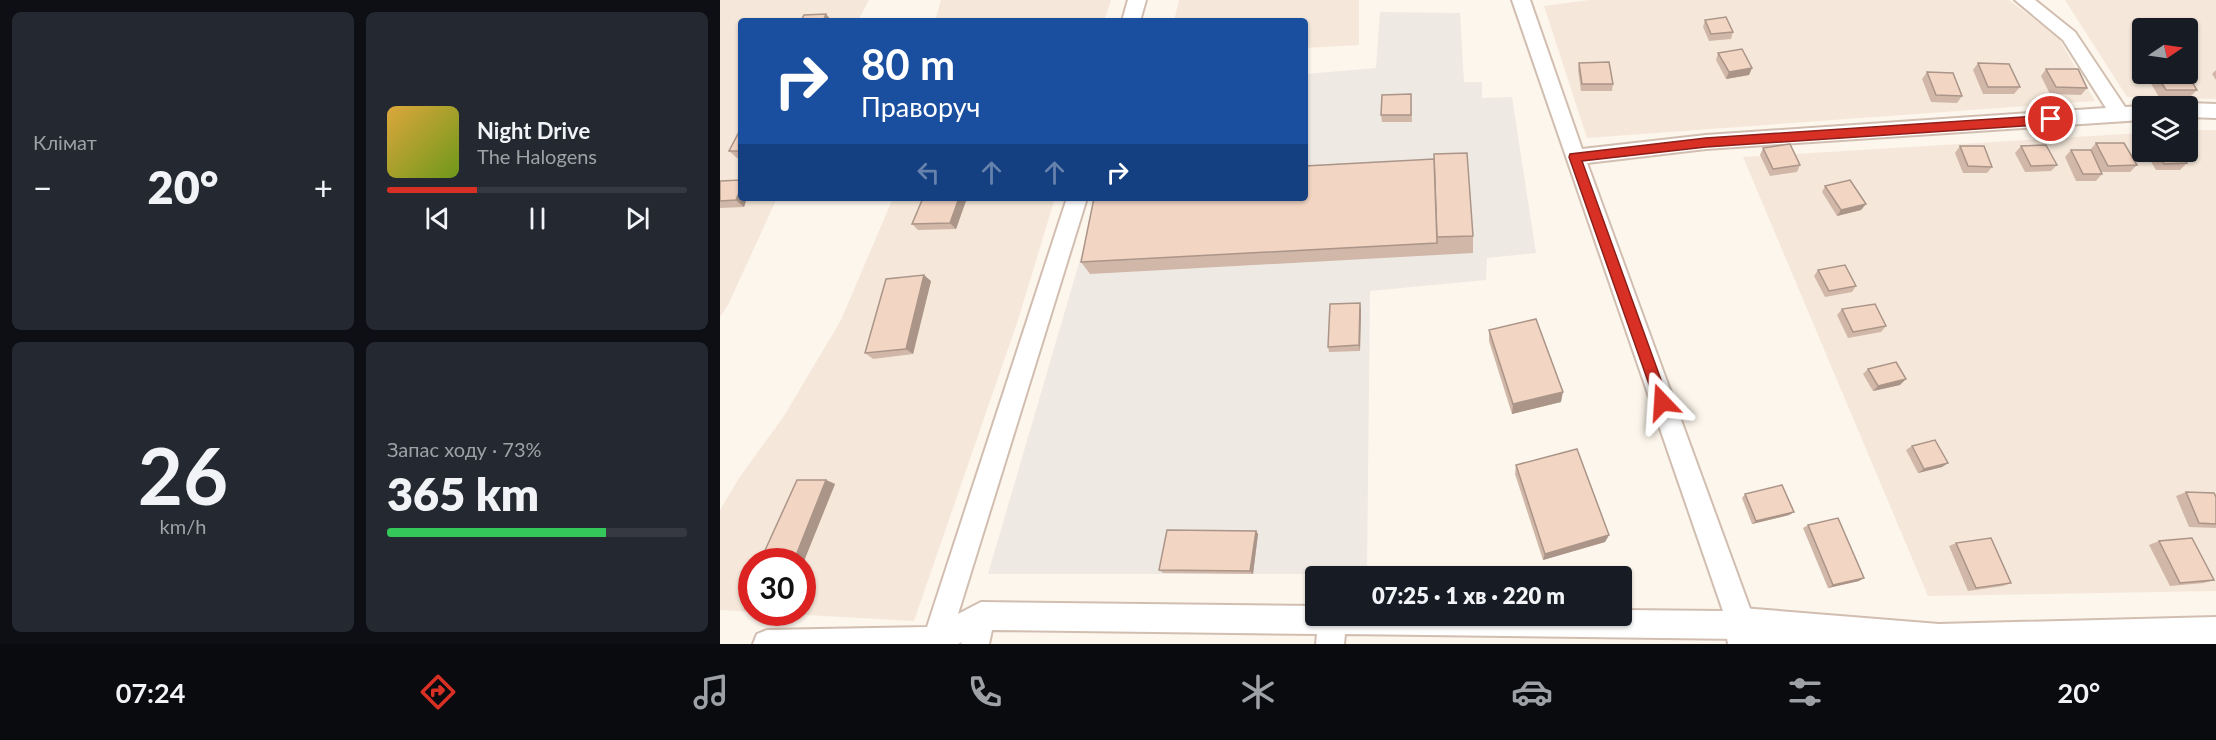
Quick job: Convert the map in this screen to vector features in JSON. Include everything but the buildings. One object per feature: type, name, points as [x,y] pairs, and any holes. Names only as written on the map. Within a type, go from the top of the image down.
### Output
[{"type":"street","points":[[1132,18],[1137,0]]},
{"type":"street","points":[[1521,0],[1744,635]]},
{"type":"street","points":[[2024,0],[2069,36],[2120,115]]},
{"type":"street","points":[[2198,110],[2216,111]]},
{"type":"street","points":[[1575,157],[1706,142],[2132,114]]},
{"type":"street","points":[[936,641],[1076,201]]},
{"type":"street","points":[[975,644],[981,616]]},
{"type":"street","points":[[767,644],[936,641],[981,616],[1331,633],[1744,635],[1939,642],[2216,634]]},
{"type":"shaded area","points":[[720,0],[869,0],[860,18],[738,18],[738,201],[776,201],[728,305],[720,317]]},
{"type":"shaded area","points":[[941,0],[1111,0],[1105,18],[936,18]]},
{"type":"shaded area","points":[[1179,0],[1359,0],[1359,45],[1308,48],[1308,18],[1175,18]]},
{"type":"shaded area","points":[[1589,0],[2009,0],[2058,37],[2095,101],[1587,138],[1544,6]]},
{"type":"shaded area","points":[[2065,0],[2216,0],[2216,99],[2198,99],[2198,96],[2127,97]]},
{"type":"shaded area","points":[[1380,12],[1460,13],[1464,82],[1482,82],[1482,98],[1512,97],[1536,253],[1487,258],[1486,280],[1370,291],[1367,566],[1305,566],[1305,574],[988,574],[1097,201],[1308,201],[1308,74],[1376,68]]},
{"type":"shaded area","points":[[2198,130],[2216,130],[2216,591],[1928,596],[1743,157],[2132,134],[2132,162],[2198,162]]},
{"type":"shaded area","points":[[892,201],[1054,201],[1018,320],[914,621],[816,616],[816,548],[738,548],[738,611],[720,610],[720,510],[739,478],[784,416],[841,320]]},
{"type":"route","points":[[1662,402],[1575,157],[1706,142],[2051,119]]}]
